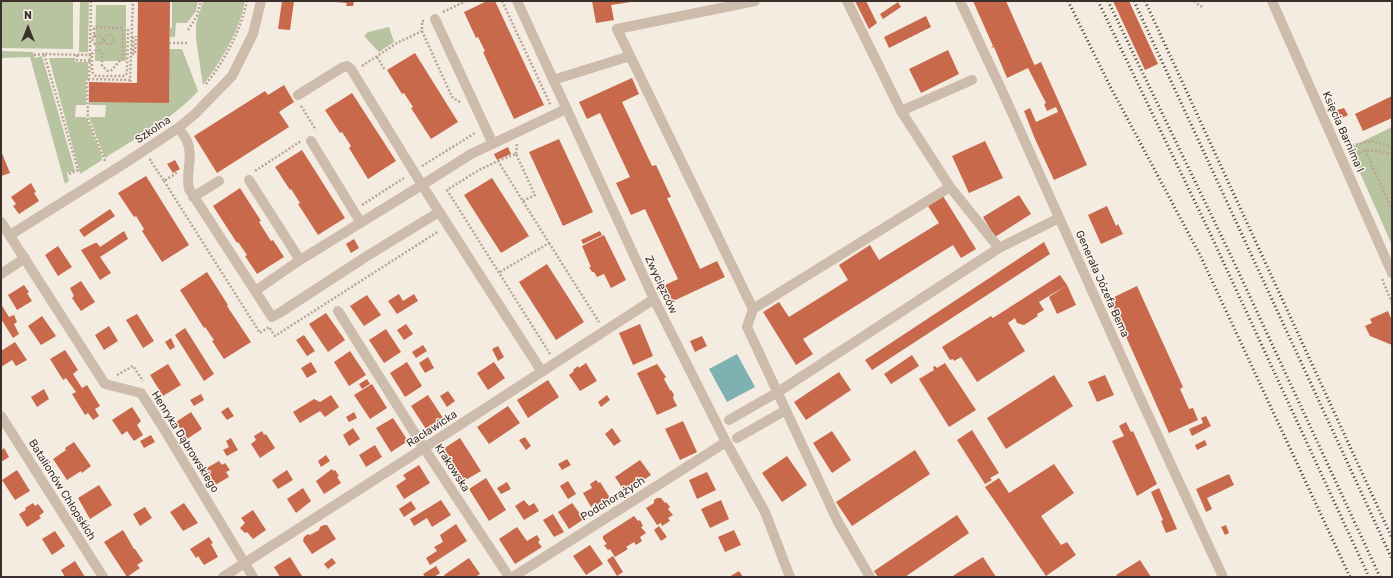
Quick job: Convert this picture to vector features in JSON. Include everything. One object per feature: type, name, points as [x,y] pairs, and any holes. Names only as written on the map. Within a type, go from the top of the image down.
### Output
[{"type":"street","name":"Szkolna","points":[[10,235],[122,165],[178,128],[195,114],[232,76],[252,34],[261,1]]},
{"type":"street","name":"Zwycięzców","points":[[517,1],[654,298],[726,442],[765,512],[790,577]]},
{"type":"street","points":[[753,309],[617,29],[755,1]]},
{"type":"street","points":[[847,1],[901,111],[950,187],[999,248]]},
{"type":"street","name":"Generała Józefa Bema","points":[[960,1],[1223,577]]},
{"type":"street","name":"Księcia Barnima I","points":[[1272,1],[1392,273]]},
{"type":"street","points":[[435,17],[493,144]]},
{"type":"street","points":[[553,80],[630,56]]},
{"type":"street","points":[[298,95],[343,67],[347,66],[353,72],[422,185],[540,369]]},
{"type":"street","points":[[901,111],[972,80]]},
{"type":"street","points":[[255,291],[300,260],[471,154],[566,109]]},
{"type":"street","points":[[178,128],[186,139],[189,147],[190,155],[187,183],[189,189],[272,316],[282,312],[367,256],[439,212]]},
{"type":"street","points":[[309,138],[361,223]]},
{"type":"street","points":[[249,180],[300,260]]},
{"type":"street","points":[[194,198],[219,182]]},
{"type":"street","points":[[870,577],[838,522],[747,327],[753,309],[950,187]]},
{"type":"street","points":[[730,420],[778,392],[999,248],[1059,218]]},
{"type":"street","name":"Henryka Dąbrowskiego","points":[[1,222],[105,384],[141,393],[164,428],[253,577]]},
{"type":"street","points":[[1,274],[25,258]]},
{"type":"street","name":"Racławicka","points":[[223,577],[424,448],[540,369],[654,298]]},
{"type":"street","name":"Krakowska","points":[[338,311],[424,448],[509,577]]},
{"type":"street","points":[[737,438],[786,410]]},
{"type":"street","name":"Batalionów Chłopskich","points":[[1,416],[103,577]]},
{"type":"street","name":"Podchorążych","points":[[513,577],[726,442]]},
{"type":"path","points":[[91,1],[88,120],[105,161]]},
{"type":"path","points":[[133,1],[135,36],[136,54],[133,54],[135,36]]},
{"type":"path","points":[[188,30],[197,16],[201,1]]},
{"type":"path","points":[[206,85],[218,69],[234,41],[248,1]]},
{"type":"path","points":[[464,109],[461,103],[452,97],[422,31],[422,22],[466,1]]},
{"type":"path","points":[[502,1],[555,115]]},
{"type":"path","points":[[1194,1],[1202,8]]},
{"type":"path","points":[[94,36],[100,36],[103,40],[107,44],[110,45],[114,42],[114,39],[110,35],[107,36],[103,40],[99,44],[95,44],[93,41],[93,30],[96,27],[123,29],[123,57],[112,70],[108,71],[102,66],[102,53],[99,50],[96,50],[92,54],[92,72],[96,76],[125,76],[127,73],[128,27]]},
{"type":"path","points":[[353,72],[396,43],[422,31]]},
{"type":"path","points":[[132,83],[130,80],[135,36]]},
{"type":"path","points":[[170,43],[188,43]]},
{"type":"path","points":[[44,54],[78,170],[69,174]]},
{"type":"path","points":[[34,55],[90,55]]},
{"type":"path","points":[[77,55],[77,60],[90,60]]},
{"type":"path","points":[[377,57],[385,70]]},
{"type":"path","points":[[89,79],[130,80]]},
{"type":"path","points":[[249,180],[248,176],[309,138],[316,131],[296,96],[298,95]]},
{"type":"path","points":[[354,211],[475,133],[472,127]]},
{"type":"path","points":[[1346,146],[1372,140],[1392,147]]},
{"type":"path","points":[[1350,156],[1365,150],[1392,154]]},
{"type":"path","points":[[1365,150],[1392,210]]},
{"type":"path","points":[[523,201],[536,195],[516,154],[479,170],[447,190],[552,356],[540,369]]},
{"type":"path","points":[[144,164],[157,156]]},
{"type":"path","points":[[99,165],[111,157]]},
{"type":"path","points":[[150,160],[164,181],[177,173],[180,169]]},
{"type":"path","points":[[498,161],[600,324]]},
{"type":"path","points":[[500,272],[549,243]]},
{"type":"path","points":[[111,378],[133,366],[146,386]]},
{"type":"green space","points":[[1,1],[73,1],[73,49],[1,48]]},
{"type":"green space","points":[[80,1],[89,1],[88,52],[79,52]]},
{"type":"green space","points":[[172,1],[198,1],[196,11],[187,23],[176,23],[175,37],[170,37],[170,28],[172,27]]},
{"type":"green space","points":[[203,1],[245,1],[239,24],[229,45],[217,66],[203,85],[196,39],[196,24]]},
{"type":"green space","points":[[96,5],[126,5],[126,61],[95,61]]},
{"type":"green space","points":[[389,27],[394,42],[379,52],[364,36],[368,32]]},
{"type":"green space","points":[[169,49],[182,49],[198,91],[166,119],[105,158],[89,117],[105,117],[106,105],[89,105],[89,102],[127,102]]},
{"type":"green space","points":[[1,51],[33,52],[35,58],[42,56],[75,171],[67,173],[69,181],[65,184],[30,57],[1,58]]},
{"type":"green space","points":[[49,58],[75,58],[75,62],[88,62],[88,79],[86,79],[86,105],[76,105],[75,117],[86,117],[101,153],[102,160],[80,174]]},
{"type":"green space","points":[[1392,127],[1392,245],[1349,148]]},
{"type":"water","points":[[737,354],[755,387],[727,402],[709,369]]},
{"type":"building","points":[[138,1],[170,1],[169,103],[89,102],[89,82],[137,83]]},
{"type":"building","points":[[282,1],[294,1],[290,30],[278,29]]},
{"type":"building","points":[[334,1],[354,1],[353,6],[346,6],[347,3]]},
{"type":"building","points":[[487,1],[495,1],[544,105],[514,119],[483,52],[485,51],[478,37],[476,38],[464,12]]},
{"type":"building","points":[[592,1],[631,2],[611,5],[614,20],[596,23]]},
{"type":"building","points":[[855,1],[866,1],[877,23],[869,29]]},
{"type":"building","points":[[973,1],[1006,1],[1034,64],[1035,65],[1041,62],[1087,165],[1054,180],[1024,111],[1030,108],[1036,122],[1058,112],[1056,107],[1047,111],[1044,104],[1046,103],[1028,68],[1007,78],[994,47],[991,48],[993,46]]},
{"type":"building","points":[[1113,1],[1129,1],[1158,64],[1145,70]]},
{"type":"building","points":[[898,2],[901,7],[883,19],[880,14]]},
{"type":"building","points":[[926,16],[931,27],[889,48],[884,37]]},
{"type":"building","points":[[948,50],[959,74],[921,93],[909,69]]},
{"type":"building","points":[[415,53],[458,122],[431,139],[411,108],[413,107],[404,93],[402,94],[387,70]]},
{"type":"building","points":[[632,78],[639,94],[622,102],[652,166],[656,165],[671,197],[667,198],[700,269],[717,261],[725,277],[669,303],[661,287],[678,279],[645,209],[631,215],[616,183],[630,177],[600,113],[587,119],[579,102]]},
{"type":"building","points":[[284,85],[294,102],[279,112],[289,127],[217,173],[194,136],[265,91],[268,95]]},
{"type":"building","points":[[352,93],[396,161],[368,179],[349,148],[351,146],[342,132],[340,133],[325,110]]},
{"type":"building","points":[[1392,96],[1392,118],[1363,131],[1355,114]]},
{"type":"building","points":[[1344,108],[1348,115],[1340,119],[1337,110]]},
{"type":"building","points":[[559,139],[593,212],[563,226],[529,152]]},
{"type":"building","points":[[985,141],[1003,178],[969,193],[952,156]]},
{"type":"building","points":[[508,147],[511,154],[497,160],[494,154]]},
{"type":"building","points":[[302,150],[345,218],[318,235],[298,204],[300,203],[275,167]]},
{"type":"building","points":[[1,151],[10,173],[1,176]]},
{"type":"building","points":[[175,160],[180,169],[173,173],[167,164]]},
{"type":"building","points":[[146,176],[189,245],[162,262],[142,231],[144,229],[136,216],[134,217],[118,193]]},
{"type":"building","points":[[492,178],[529,236],[501,253],[464,195]]},
{"type":"building","points":[[31,183],[36,192],[34,193],[39,201],[19,214],[13,206],[16,204],[11,197]]},
{"type":"building","points":[[240,188],[261,221],[259,222],[271,241],[273,240],[284,257],[257,274],[245,256],[247,255],[238,242],[237,243],[213,206]]},
{"type":"building","points":[[1019,195],[1031,214],[995,237],[983,217]]},
{"type":"building","points":[[943,196],[976,249],[961,258],[953,245],[803,339],[813,354],[796,365],[763,312],[779,302],[789,317],[848,280],[839,265],[870,245],[879,260],[939,223],[928,206]]},
{"type":"building","points":[[1107,206],[1116,226],[1118,224],[1123,234],[1101,244],[1088,215]]},
{"type":"building","points":[[110,209],[115,216],[84,237],[79,230]]},
{"type":"building","points":[[124,231],[128,239],[100,257],[111,273],[100,280],[81,250],[95,243],[97,243],[100,247]]},
{"type":"building","points":[[600,231],[602,235],[583,244],[581,240]]},
{"type":"building","points":[[604,235],[626,280],[611,288],[604,274],[597,277],[594,272],[592,272],[582,246]]},
{"type":"building","points":[[354,239],[359,248],[351,253],[346,244]]},
{"type":"building","points":[[1044,242],[1050,254],[872,370],[865,360]]},
{"type":"building","points":[[58,246],[72,267],[58,276],[45,255]]},
{"type":"building","points":[[547,264],[584,322],[556,340],[519,282]]},
{"type":"building","points":[[207,272],[251,342],[224,359],[212,341],[214,340],[205,327],[204,328],[180,290]]},
{"type":"building","points":[[1060,275],[1067,285],[1039,302],[1044,310],[1037,314],[1038,316],[1024,325],[1017,323],[1015,318],[1008,323],[1025,351],[977,382],[961,357],[954,361],[953,359],[950,360],[942,347],[991,316],[993,318]]},
{"type":"building","points":[[81,281],[95,302],[81,311],[72,298],[74,296],[70,288]]},
{"type":"building","points":[[24,285],[29,292],[27,293],[32,301],[17,310],[8,295]]},
{"type":"building","points":[[1067,285],[1076,305],[1057,314],[1049,297]]},
{"type":"building","points":[[1137,286],[1183,387],[1180,389],[1189,409],[1193,408],[1198,420],[1169,433],[1119,321],[1116,322],[1119,320],[1110,299]]},
{"type":"building","points":[[399,294],[403,301],[414,294],[418,301],[397,314],[388,301]]},
{"type":"building","points":[[367,295],[381,315],[364,326],[350,306]]},
{"type":"building","points":[[1,304],[9,317],[14,315],[17,322],[14,324],[19,334],[13,338],[1,319]]},
{"type":"building","points":[[1388,311],[1392,321],[1392,345],[1370,336],[1365,326],[1372,323],[1370,319]]},
{"type":"building","points":[[326,313],[345,340],[328,352],[309,324]]},
{"type":"building","points":[[137,314],[154,341],[143,348],[126,320]]},
{"type":"building","points":[[42,316],[56,336],[41,345],[28,326]]},
{"type":"building","points":[[406,324],[413,334],[404,340],[397,330]]},
{"type":"building","points":[[640,324],[653,356],[633,365],[619,333]]},
{"type":"building","points":[[109,326],[118,341],[104,350],[95,335]]},
{"type":"building","points":[[185,328],[214,374],[204,381],[175,335]]},
{"type":"building","points":[[386,329],[401,352],[384,363],[369,340]]},
{"type":"building","points":[[304,335],[315,351],[307,356],[296,340]]},
{"type":"building","points":[[702,336],[707,346],[695,352],[690,341]]},
{"type":"building","points":[[171,338],[175,347],[170,350],[165,342]]},
{"type":"building","points":[[15,342],[27,360],[16,366],[12,360],[1,367],[1,351]]},
{"type":"building","points":[[423,345],[427,351],[416,358],[412,352]]},
{"type":"building","points":[[498,346],[504,357],[498,361],[492,349]]},
{"type":"building","points":[[65,350],[78,370],[73,374],[82,388],[87,385],[100,406],[95,409],[99,416],[93,420],[88,413],[85,415],[72,394],[76,392],[66,378],[63,380],[50,359]]},
{"type":"building","points":[[350,351],[366,375],[349,386],[334,362]]},
{"type":"building","points":[[912,355],[919,366],[891,384],[884,374]]},
{"type":"building","points":[[428,357],[434,368],[425,373],[419,363]]},
{"type":"building","points":[[311,362],[317,372],[307,378],[301,368]]},
{"type":"building","points":[[407,362],[422,386],[405,397],[390,373]]},
{"type":"building","points":[[494,362],[505,378],[488,390],[477,373]]},
{"type":"building","points":[[586,363],[597,381],[580,391],[569,375],[578,366],[579,368]]},
{"type":"building","points":[[945,363],[976,410],[949,427],[919,379],[934,370],[933,367],[935,366],[937,368]]},
{"type":"building","points":[[168,364],[181,385],[163,396],[150,375]]},
{"type":"building","points":[[657,364],[666,377],[664,379],[674,395],[673,398],[677,406],[657,415],[637,373]]},
{"type":"building","points":[[839,372],[851,390],[806,420],[794,402]]},
{"type":"building","points":[[1054,375],[1073,406],[1006,449],[987,418]]},
{"type":"building","points":[[1105,375],[1114,395],[1097,402],[1088,382]]},
{"type":"building","points":[[367,379],[370,384],[362,389],[359,384]]},
{"type":"building","points":[[548,380],[559,397],[528,418],[517,400]]},
{"type":"building","points":[[372,384],[387,408],[370,419],[354,395]]},
{"type":"building","points":[[44,389],[49,399],[37,407],[31,397]]},
{"type":"building","points":[[448,391],[455,401],[447,407],[440,396]]},
{"type":"building","points":[[201,394],[204,400],[194,406],[190,400]]},
{"type":"building","points":[[331,395],[339,407],[325,417],[320,411],[300,423],[293,412],[314,399],[320,402]]},
{"type":"building","points":[[428,395],[443,418],[426,429],[411,406]]},
{"type":"building","points":[[607,395],[610,400],[601,407],[598,402]]},
{"type":"building","points":[[508,406],[520,423],[489,444],[477,427]]},
{"type":"building","points":[[132,407],[141,421],[137,425],[143,435],[134,441],[127,431],[122,435],[112,420]]},
{"type":"building","points":[[228,407],[234,416],[227,420],[221,412]]},
{"type":"building","points":[[191,412],[202,429],[187,439],[176,422]]},
{"type":"building","points":[[354,412],[357,418],[349,422],[346,417]]},
{"type":"building","points":[[1206,416],[1211,426],[1192,436],[1189,429],[1203,423],[1201,418]]},
{"type":"building","points":[[393,418],[408,441],[391,452],[376,428]]},
{"type":"building","points":[[683,421],[697,452],[680,460],[665,429]]},
{"type":"building","points":[[1126,422],[1131,432],[1133,431],[1157,484],[1137,496],[1112,441],[1124,436],[1119,426]]},
{"type":"building","points":[[353,428],[360,439],[349,446],[343,435]]},
{"type":"building","points":[[612,428],[621,441],[614,446],[605,434]]},
{"type":"building","points":[[972,430],[999,473],[990,478],[992,480],[985,484],[957,440]]},
{"type":"building","points":[[262,431],[264,435],[266,434],[275,448],[260,458],[251,444],[256,440],[254,436]]},
{"type":"building","points":[[832,431],[851,460],[832,473],[813,443]]},
{"type":"building","points":[[151,435],[155,442],[144,448],[140,441]]},
{"type":"building","points":[[525,437],[531,446],[526,450],[519,440]]},
{"type":"building","points":[[231,438],[238,450],[227,456],[223,450],[229,447],[226,441]]},
{"type":"building","points":[[460,438],[481,471],[464,481],[443,449]]},
{"type":"building","points":[[1205,440],[1207,445],[1197,450],[1195,445]]},
{"type":"building","points":[[74,442],[91,466],[82,473],[81,471],[67,480],[53,459]]},
{"type":"building","points":[[375,445],[382,457],[366,467],[359,455]]},
{"type":"building","points":[[1,448],[2,450],[4,448],[9,457],[1,462]]},
{"type":"building","points":[[915,450],[930,474],[852,526],[836,502]]},
{"type":"building","points":[[326,455],[330,461],[321,467],[318,461]]},
{"type":"building","points":[[787,456],[807,485],[782,502],[762,473]]},
{"type":"building","points":[[567,459],[571,465],[562,470],[558,464]]},
{"type":"building","points":[[640,460],[651,475],[625,492],[615,477]]},
{"type":"building","points":[[219,461],[222,465],[225,463],[230,470],[226,472],[229,477],[215,485],[205,469]]},
{"type":"building","points":[[1054,464],[1074,493],[1041,516],[1061,545],[1067,542],[1076,555],[1046,576],[985,487],[999,478],[1009,493]]},
{"type":"building","points":[[419,465],[430,483],[404,499],[396,486],[406,479],[403,475]]},
{"type":"building","points":[[332,469],[333,471],[335,470],[339,476],[337,477],[341,483],[324,494],[316,481]]},
{"type":"building","points":[[17,470],[30,491],[15,500],[2,480]]},
{"type":"building","points":[[287,470],[293,480],[278,489],[272,480]]},
{"type":"building","points":[[707,472],[716,490],[697,499],[689,480]]},
{"type":"building","points":[[1229,474],[1234,485],[1207,498],[1212,509],[1206,512],[1196,489]]},
{"type":"building","points":[[486,478],[506,510],[489,521],[469,489]]},
{"type":"building","points":[[596,480],[599,483],[600,482],[612,501],[607,507],[604,506],[597,510],[593,505],[591,507],[583,493],[592,488],[590,484]]},
{"type":"building","points":[[568,481],[576,494],[568,499],[560,486]]},
{"type":"building","points":[[507,482],[511,489],[501,494],[497,488]]},
{"type":"building","points":[[99,485],[112,505],[90,519],[78,498]]},
{"type":"building","points":[[303,488],[311,501],[296,513],[287,499]]},
{"type":"building","points":[[1159,488],[1177,529],[1166,533],[1161,521],[1163,520],[1151,492]]},
{"type":"building","points":[[661,498],[665,503],[666,502],[670,507],[668,509],[673,515],[668,518],[670,521],[662,526],[661,523],[657,525],[646,508],[654,503],[654,500]]},
{"type":"building","points":[[441,500],[451,515],[432,527],[427,518],[414,526],[410,519]]},
{"type":"building","points":[[524,500],[529,506],[534,503],[539,511],[524,520],[515,506]]},
{"type":"building","points":[[721,500],[729,519],[710,528],[701,509]]},
{"type":"building","points":[[411,501],[416,509],[404,517],[399,509]]},
{"type":"building","points":[[33,503],[35,506],[38,504],[44,512],[39,516],[41,518],[27,527],[19,514]]},
{"type":"building","points":[[184,503],[198,523],[183,531],[170,512]]},
{"type":"building","points":[[572,503],[584,519],[569,529],[558,512]]},
{"type":"building","points":[[145,507],[152,518],[140,526],[133,514]]},
{"type":"building","points":[[253,510],[266,530],[253,539],[247,532],[245,533],[240,528],[245,523],[241,518]]},
{"type":"building","points":[[553,514],[564,532],[554,537],[543,520]]},
{"type":"building","points":[[957,515],[969,533],[905,577],[878,577],[874,571]]},
{"type":"building","points":[[634,516],[638,521],[640,520],[643,526],[641,527],[646,533],[640,537],[642,541],[636,545],[634,542],[626,547],[628,549],[615,557],[610,549],[608,550],[604,545],[607,544],[603,539],[603,536]]},
{"type":"building","points":[[456,524],[467,541],[430,565],[426,558],[437,551],[434,547],[443,542],[440,535]]},
{"type":"building","points":[[327,525],[336,539],[312,554],[303,541],[304,537],[319,530],[320,527]]},
{"type":"building","points":[[1226,525],[1229,533],[1225,535],[1221,527]]},
{"type":"building","points":[[659,526],[667,537],[661,541],[654,530]]},
{"type":"building","points":[[517,527],[527,541],[537,535],[540,540],[538,542],[542,547],[515,564],[499,539]]},
{"type":"building","points":[[123,530],[143,561],[137,565],[140,568],[127,577],[104,542]]},
{"type":"building","points":[[734,530],[741,545],[725,552],[718,537]]},
{"type":"building","points":[[55,531],[65,546],[52,555],[42,539]]},
{"type":"building","points":[[209,537],[218,557],[204,565],[198,556],[196,558],[190,549]]},
{"type":"building","points":[[590,545],[603,564],[586,575],[573,556]]},
{"type":"building","points":[[613,556],[623,572],[617,576],[607,560]]},
{"type":"building","points":[[290,557],[303,577],[280,577],[274,567]]},
{"type":"building","points":[[983,557],[996,577],[951,577]]},
{"type":"building","points":[[332,558],[336,563],[328,569],[324,564]]},
{"type":"building","points":[[469,558],[480,574],[475,577],[445,577],[444,575]]},
{"type":"building","points":[[1140,560],[1151,577],[1118,577],[1116,575]]},
{"type":"building","points":[[75,561],[85,577],[65,577],[61,570]]},
{"type":"building","points":[[436,566],[440,573],[434,577],[425,577],[423,574]]},
{"type":"building","points":[[739,571],[743,577],[729,577]]},
{"type":"railway","points":[[1068,1],[1110,86],[1200,255],[1350,577]]},
{"type":"railway","points":[[1098,1],[1209,231],[1369,577]]},
{"type":"railway","points":[[1108,1],[1232,258],[1380,577]]},
{"type":"railway","points":[[1134,1],[1392,559]]},
{"type":"railway","points":[[1145,1],[1392,538]]}]
